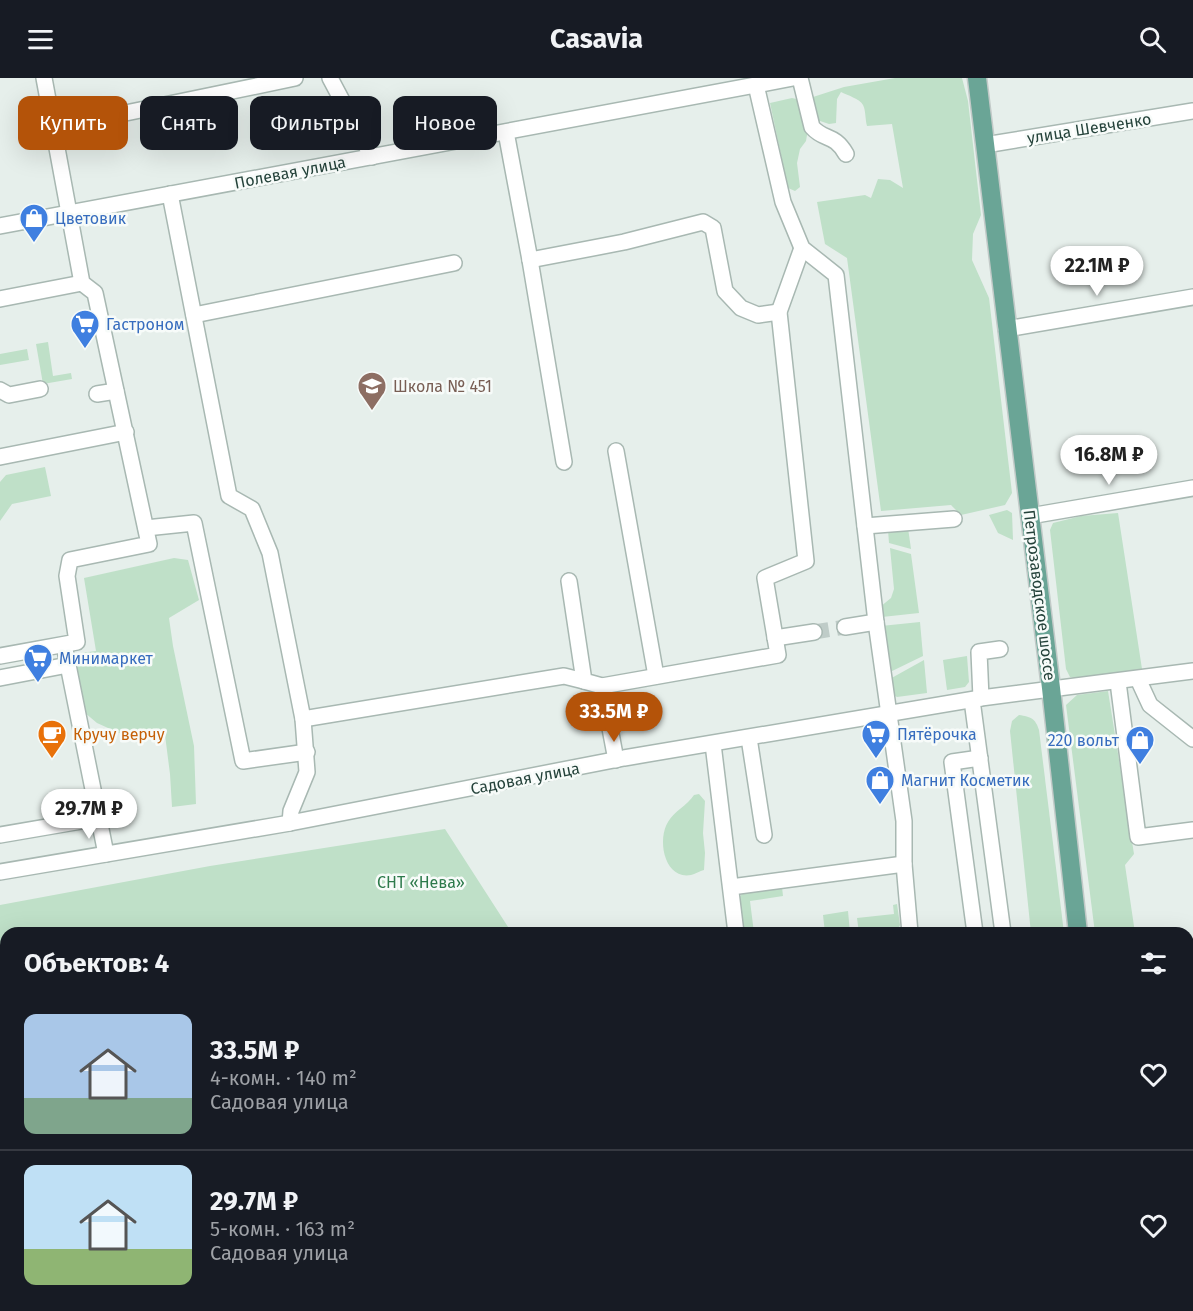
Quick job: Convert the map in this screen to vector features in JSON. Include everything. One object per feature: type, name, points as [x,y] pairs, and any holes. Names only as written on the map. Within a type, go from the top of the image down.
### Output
[{"type":"main road","name":"Петрозаводское шоссе","points":[[977,78],[1051,688],[1077,927]]},
{"type":"street","points":[[44,78],[47,96]]},
{"type":"street","points":[[128,113],[295,78]]},
{"type":"street","points":[[330,78],[372,157]]},
{"type":"street","name":"Полевая улица","points":[[0,226],[506,132],[724,84],[756,85],[793,78]]},
{"type":"street","points":[[800,78],[812,127],[817,133],[834,139],[846,153]]},
{"type":"street","points":[[756,85],[783,202],[802,248],[836,275],[876,622],[904,821],[904,864],[909,927]]},
{"type":"street","name":"улица Шевченко","points":[[985,145],[1193,111]]},
{"type":"street","points":[[506,132],[564,462]]},
{"type":"street","points":[[0,656],[77,642],[67,576],[70,560],[149,544],[95,293],[82,283],[57,150]]},
{"type":"street","points":[[170,195],[230,496],[252,509],[270,553],[303,719],[307,772],[291,812],[290,823]]},
{"type":"street","points":[[530,260],[624,242],[703,222],[713,228],[725,291],[741,308],[758,315],[779,312]]},
{"type":"street","points":[[303,719],[564,676],[602,686],[778,655],[765,578],[806,561],[779,312],[802,248]]},
{"type":"street","points":[[194,315],[454,263]]},
{"type":"street","points":[[0,299],[82,283]]},
{"type":"street","points":[[1006,329],[1193,297]]},
{"type":"street","points":[[0,390],[9,394],[40,389]]},
{"type":"street","points":[[97,394],[116,390]]},
{"type":"street","points":[[0,457],[126,432]]},
{"type":"street","points":[[616,451],[656,676]]},
{"type":"street","points":[[1030,516],[1193,488]]},
{"type":"street","points":[[865,525],[954,519]]},
{"type":"street","points":[[146,528],[194,523],[243,761],[307,752]]},
{"type":"street","points":[[569,581],[584,681]]},
{"type":"street","points":[[844,627],[876,622]]},
{"type":"street","points":[[775,638],[814,632]]},
{"type":"street","points":[[64,645],[106,854]]},
{"type":"street","points":[[1000,649],[979,652],[977,699],[980,758],[1002,927]]},
{"type":"street","points":[[0,678],[68,664]]},
{"type":"street","name":"Садовая улица","points":[[0,872],[290,823],[616,760],[889,713],[1051,688],[1118,682],[1193,671]]},
{"type":"street","points":[[1138,679],[1150,705],[1193,739]]},
{"type":"street","points":[[1118,682],[1138,837],[1193,830]]},
{"type":"street","points":[[602,686],[616,760]]},
{"type":"street","points":[[749,738],[764,835]]},
{"type":"street","points":[[713,744],[735,927]]},
{"type":"street","points":[[974,927],[952,762],[980,758]]},
{"type":"street","points":[[0,836],[99,818]]},
{"type":"street","points":[[731,888],[904,864]]},
{"type":"green space","points":[[895,78],[962,78],[968,101],[981,215],[973,234],[972,260],[989,298],[1012,493],[1005,505],[961,515],[951,505],[881,511],[847,258],[825,244],[817,202],[865,195],[871,198],[878,179],[890,180],[903,188],[892,124],[867,126],[863,105],[841,92],[837,99],[836,123],[829,124],[817,120],[812,100],[813,97],[844,87]]},
{"type":"green space","points":[[792,98],[801,100],[808,129],[797,163],[800,187],[795,191],[788,188],[770,103]]},
{"type":"green space","points":[[48,342],[53,376],[71,373],[72,379],[43,384],[36,344]]},
{"type":"green space","points":[[27,349],[29,360],[0,365],[0,354]]},
{"type":"green space","points":[[45,467],[51,496],[12,504],[0,521],[0,482],[6,475]]},
{"type":"green space","points":[[1007,510],[1012,513],[1013,540],[998,533],[989,515]]},
{"type":"green space","points":[[1118,513],[1142,669],[1088,679],[1070,677],[1066,669],[1050,530],[1053,523],[1081,516]]},
{"type":"green space","points":[[908,528],[911,549],[889,543],[888,530]]},
{"type":"green space","points":[[890,548],[911,554],[919,613],[882,617],[880,607],[891,598],[894,589]]},
{"type":"green space","points":[[174,558],[188,560],[199,600],[169,618],[194,746],[196,804],[172,807],[165,735],[151,731],[139,742],[97,723],[78,707],[65,655],[96,651],[84,578]]},
{"type":"green space","points":[[920,622],[923,656],[888,673],[881,626]]},
{"type":"green space","points":[[967,656],[969,682],[965,687],[947,690],[943,660]]},
{"type":"green space","points":[[924,660],[927,693],[897,697],[892,694],[888,680]]},
{"type":"green space","points":[[1108,691],[1134,854],[1125,865],[1134,927],[1094,927],[1066,705],[1077,695]]},
{"type":"green space","points":[[1019,715],[1027,716],[1036,723],[1039,730],[1063,927],[1030,927],[1010,731],[1012,721]]},
{"type":"green space","points":[[699,794],[705,801],[704,870],[691,875],[682,875],[669,865],[663,848],[663,838],[668,822],[694,795]]},
{"type":"green space","name":"СНТ «Нева»","points":[[445,829],[508,927],[0,927],[0,905],[210,866]]},
{"type":"green space","points":[[782,887],[783,896],[750,901],[753,927],[738,927],[737,906],[744,891]]},
{"type":"green space","points":[[897,904],[899,927],[858,927],[857,918],[894,914],[893,905]]},
{"type":"green space","points":[[848,911],[849,927],[824,927],[823,915]]},
{"type":"tunnel","points":[[814,632],[845,627]]},
{"type":"place","name":"Цветовик","points":[[34,244]]},
{"type":"place","name":"Гастроном","points":[[85,350]]},
{"type":"place","name":"Школа № 451","points":[[372,412]]},
{"type":"place","name":"Минимаркет","points":[[38,684]]},
{"type":"place","name":"Кручу верчу","points":[[52,760]]},
{"type":"place","name":"Пятёрочка","points":[[876,760]]},
{"type":"place","name":"220 вольт","points":[[1140,766]]},
{"type":"place","name":"Магнит Косметик","points":[[880,806]]}]
